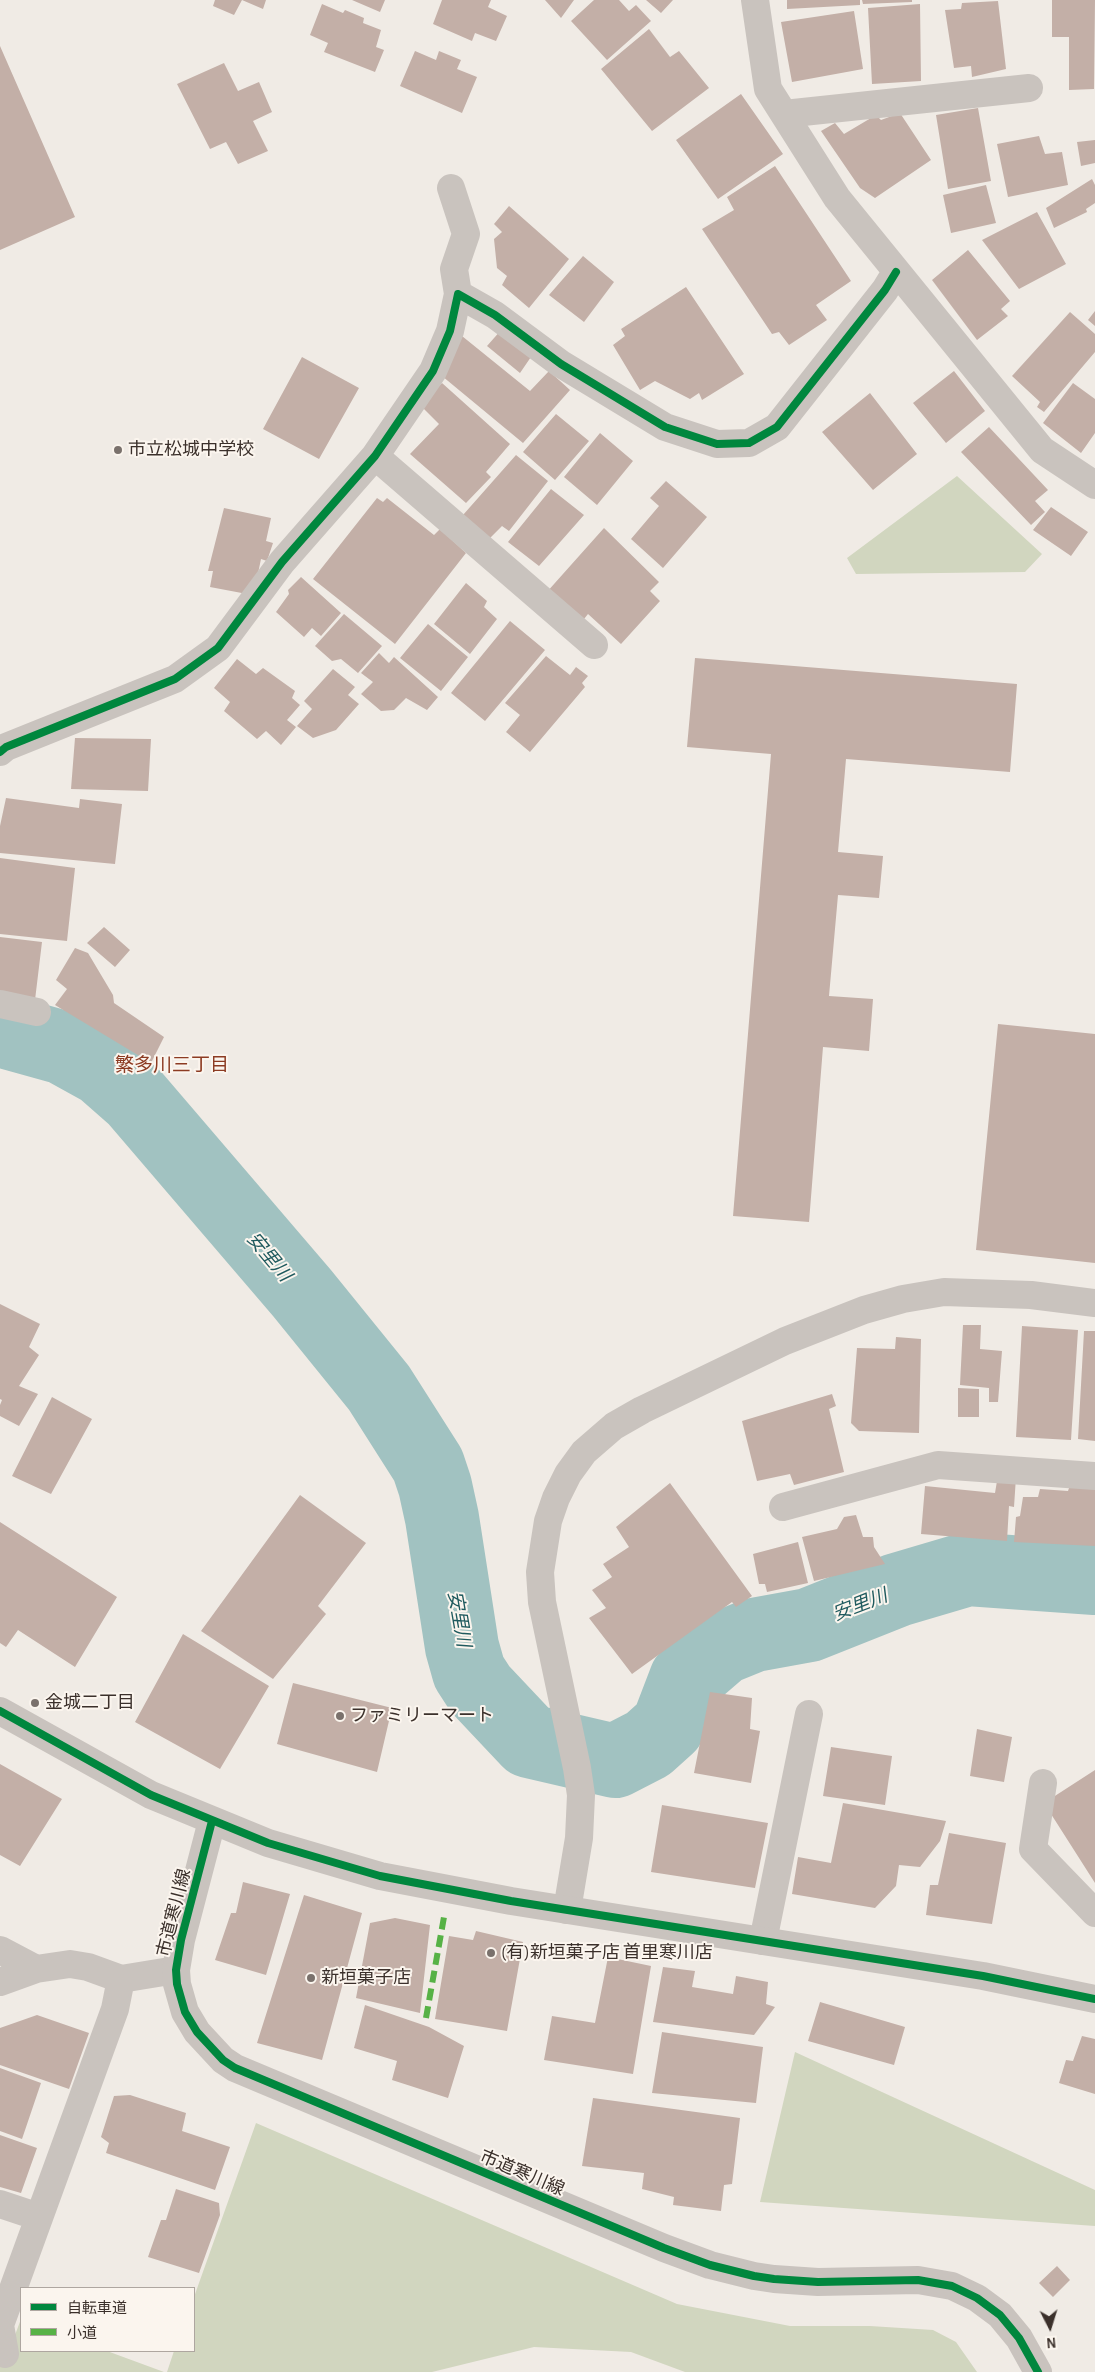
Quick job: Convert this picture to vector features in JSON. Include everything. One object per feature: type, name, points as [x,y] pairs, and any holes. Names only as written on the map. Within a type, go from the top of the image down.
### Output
[{"type":"street","points":[[755,0],[768,89],[837,198],[1042,450],[1095,485]]},
{"type":"street","points":[[784,114],[1029,88]]},
{"type":"street","points":[[0,752],[6,747],[175,679],[218,648],[282,562],[375,456],[433,371],[450,330],[458,294],[454,269],[466,234],[450,188]]},
{"type":"street","points":[[458,294],[496,315],[561,364],[665,427],[716,444],[749,443],[777,427],[885,290],[896,272]]},
{"type":"street","points":[[375,456],[594,645]]},
{"type":"street","points":[[0,1004],[37,1012]]},
{"type":"street","points":[[567,1910],[580,1831],[581,1795],[542,1602],[540,1572],[548,1521],[568,1474],[584,1452],[614,1426],[642,1410],[784,1341],[864,1310],[903,1299],[944,1292],[984,1292],[1095,1303]]},
{"type":"street","points":[[783,1507],[938,1465],[1095,1476]]},
{"type":"street","points":[[0,1711],[143,1790],[212,1821],[276,1846],[380,1876],[446,1890],[983,1976],[1095,1999]]},
{"type":"street","points":[[763,1941],[809,1714]]},
{"type":"street","points":[[1043,1783],[1033,1849],[1095,1913]]},
{"type":"street","name":"市道寒川線","points":[[212,1821],[181,1940],[176,1970],[177,1984],[185,2012],[197,2032],[223,2060],[250,2076],[664,2248],[710,2265],[754,2276],[784,2280],[818,2282],[918,2280],[952,2286],[977,2298],[1000,2315],[1019,2338],[1038,2372]]},
{"type":"street","points":[[0,1950],[36,1969]]},
{"type":"street","points":[[0,1982],[36,1969],[70,1964],[88,1967],[121,1979],[176,1970]]},
{"type":"street","points":[[5,2354],[0,2325],[115,2009],[121,1979]]},
{"type":"street","points":[[0,2204],[40,2217]]},
{"type":"green space","points":[[957,476],[1042,554],[1025,572],[856,574],[847,558]]},
{"type":"green space","points":[[795,2052],[1095,2190],[1095,2226],[760,2202]]},
{"type":"green space","points":[[256,2123],[677,2304],[790,2326],[870,2326],[933,2330],[956,2342],[977,2372],[685,2372],[631,2352],[534,2347],[432,2372],[167,2372],[174,2352],[195,2352],[195,2294]]},
{"type":"green space","points":[[20,2322],[20,2352],[110,2352],[164,2372],[0,2372],[0,2366]]},
{"type":"building","points":[[215,0],[242,0],[234,15],[213,6]]},
{"type":"building","points":[[242,0],[266,0],[263,9]]},
{"type":"building","points":[[352,0],[385,0],[380,12]]},
{"type":"building","points":[[442,0],[491,0],[488,7],[507,16],[496,41],[475,33],[472,41],[433,24]]},
{"type":"building","points":[[545,0],[574,0],[561,18]]},
{"type":"building","points":[[594,0],[619,0],[629,11],[636,5],[651,21],[607,60],[571,21]]},
{"type":"building","points":[[646,0],[673,0],[661,13]]},
{"type":"building","points":[[787,0],[860,0],[860,5],[787,9]]},
{"type":"building","points":[[862,0],[912,0],[912,2],[863,4]]},
{"type":"building","points":[[1052,0],[1095,0],[1094,89],[1069,90],[1069,37],[1052,37]]},
{"type":"building","points":[[998,1],[1006,69],[972,77],[971,66],[954,68],[945,10],[961,9],[962,3]]},
{"type":"building","points":[[322,4],[343,13],[345,10],[364,18],[363,23],[381,30],[376,47],[384,50],[375,72],[324,52],[328,43],[310,35]]},
{"type":"building","points":[[920,4],[921,81],[872,84],[868,8]]},
{"type":"building","points":[[854,11],[863,69],[792,82],[781,22]]},
{"type":"building","points":[[649,29],[670,57],[679,51],[709,88],[652,131],[601,69]]},
{"type":"building","points":[[0,46],[75,217],[0,250]]},
{"type":"building","points":[[415,51],[436,60],[439,51],[461,60],[457,69],[477,77],[462,113],[400,86]]},
{"type":"building","points":[[224,63],[238,91],[259,82],[272,112],[253,121],[268,151],[238,164],[226,142],[210,149],[177,84]]},
{"type":"building","points":[[741,94],[783,154],[718,199],[676,140]]},
{"type":"building","points":[[978,108],[991,181],[948,189],[936,115]]},
{"type":"building","points":[[900,113],[931,160],[875,198],[860,188],[821,131],[835,123],[844,134],[876,115],[881,120]]},
{"type":"building","points":[[1039,136],[1045,154],[1062,152],[1068,185],[1008,197],[997,144]]},
{"type":"building","points":[[1095,140],[1095,163],[1081,166],[1077,142]]},
{"type":"building","points":[[775,166],[851,281],[816,305],[827,320],[789,345],[779,332],[772,334],[702,229],[734,210],[727,197]]},
{"type":"building","points":[[1092,179],[1095,185],[1095,203],[1086,209],[1087,212],[1054,228],[1046,208]]},
{"type":"building","points":[[986,185],[996,223],[951,233],[943,195]]},
{"type":"building","points":[[509,206],[569,259],[529,308],[502,285],[507,276],[497,268],[494,239],[502,232],[494,224]]},
{"type":"building","points":[[1037,212],[1066,264],[1019,289],[982,240]]},
{"type":"building","points":[[968,250],[1010,301],[1001,309],[1008,316],[977,340],[932,280]]},
{"type":"building","points":[[583,256],[614,282],[584,322],[549,295]]},
{"type":"building","points":[[686,287],[744,374],[702,400],[699,393],[690,399],[655,381],[640,390],[613,345],[625,336],[621,329]]},
{"type":"building","points":[[1095,311],[1095,326],[1088,320]]},
{"type":"building","points":[[1070,312],[1095,334],[1095,352],[1044,412],[1037,407],[1040,402],[1012,376]]},
{"type":"building","points":[[502,329],[533,354],[520,373],[487,346]]},
{"type":"building","points":[[462,336],[530,391],[549,371],[570,390],[523,443],[442,376]]},
{"type":"building","points":[[302,357],[359,388],[319,459],[263,429]]},
{"type":"building","points":[[954,371],[985,411],[946,443],[913,403]]},
{"type":"building","points":[[442,383],[510,444],[486,472],[491,477],[466,503],[410,454],[439,424],[420,405]]},
{"type":"building","points":[[1073,383],[1095,399],[1095,433],[1081,453],[1043,423]]},
{"type":"building","points":[[870,393],[917,454],[873,490],[822,432]]},
{"type":"building","points":[[556,414],[589,441],[555,480],[523,452]]},
{"type":"building","points":[[989,427],[1048,490],[1035,501],[1045,512],[1031,525],[961,452]]},
{"type":"building","points":[[600,433],[633,461],[597,505],[564,477]]},
{"type":"building","points":[[516,455],[548,481],[509,531],[502,526],[490,538],[463,515]]},
{"type":"building","points":[[666,481],[707,517],[663,568],[631,539],[659,506],[650,498]]},
{"type":"building","points":[[551,489],[584,515],[539,566],[508,542]]},
{"type":"building","points":[[377,498],[383,502],[387,498],[434,535],[440,529],[466,553],[395,644],[313,579]]},
{"type":"building","points":[[1051,507],[1088,532],[1071,556],[1033,530]]},
{"type":"building","points":[[224,508],[271,518],[266,541],[273,543],[267,561],[261,559],[256,583],[247,594],[210,587],[213,571],[208,571]]},
{"type":"building","points":[[604,528],[659,582],[650,591],[660,601],[621,644],[588,614],[580,624],[546,593]]},
{"type":"building","points":[[301,577],[341,613],[321,636],[312,628],[304,637],[276,612],[289,594],[288,590]]},
{"type":"building","points":[[466,583],[487,601],[484,607],[497,619],[470,654],[434,624]]},
{"type":"building","points":[[344,614],[382,646],[358,673],[341,659],[332,661],[315,646]]},
{"type":"building","points":[[510,621],[545,650],[485,721],[451,693]]},
{"type":"building","points":[[428,624],[468,657],[441,691],[400,658]]},
{"type":"building","points":[[379,653],[389,663],[394,657],[438,697],[427,710],[406,698],[394,710],[381,711],[361,694],[373,682],[361,673]]},
{"type":"building","points":[[546,656],[570,675],[576,667],[588,676],[582,683],[585,687],[530,752],[506,732],[520,715],[505,703]]},
{"type":"building","points":[[695,658],[1017,684],[1010,772],[846,759],[838,852],[883,856],[879,898],[838,895],[829,996],[873,999],[869,1051],[823,1047],[809,1222],[733,1216],[771,754],[687,747]]},
{"type":"building","points":[[237,659],[256,674],[263,668],[295,691],[292,698],[300,705],[287,720],[296,727],[281,745],[266,731],[257,739],[224,711],[230,702],[214,688]]},
{"type":"building","points":[[333,669],[355,687],[348,695],[359,704],[336,730],[313,738],[297,726],[312,709],[304,701]]},
{"type":"building","points":[[75,738],[151,739],[148,791],[71,789]]},
{"type":"building","points":[[6,798],[79,808],[80,799],[122,804],[115,864],[0,853],[0,826]]},
{"type":"building","points":[[0,858],[75,868],[67,941],[0,934]]},
{"type":"building","points":[[104,927],[130,950],[115,967],[87,943]]},
{"type":"building","points":[[0,937],[42,942],[35,1000],[0,995]]},
{"type":"building","points":[[75,948],[88,953],[113,995],[114,1003],[164,1037],[151,1063],[55,1005],[67,989],[56,980]]},
{"type":"building","points":[[998,1024],[1095,1034],[1095,1263],[976,1250]]},
{"type":"building","points":[[0,1304],[40,1324],[29,1347],[39,1355],[19,1386],[38,1394],[19,1426],[0,1416],[2,1400],[0,1399]]},
{"type":"building","points":[[963,1325],[981,1325],[980,1349],[1002,1351],[998,1402],[989,1402],[989,1388],[960,1385]]},
{"type":"building","points":[[1022,1326],[1078,1330],[1071,1440],[1016,1437]]},
{"type":"building","points":[[1084,1331],[1095,1331],[1095,1441],[1078,1439]]},
{"type":"building","points":[[896,1337],[921,1339],[919,1433],[859,1431],[851,1423],[857,1348],[895,1349]]},
{"type":"building","points":[[958,1388],[979,1389],[979,1417],[958,1417]]},
{"type":"building","points":[[832,1394],[836,1406],[829,1409],[844,1472],[794,1485],[790,1474],[757,1481],[742,1421]]},
{"type":"building","points":[[52,1397],[92,1419],[51,1494],[12,1476]]},
{"type":"building","points":[[998,1475],[1016,1477],[1014,1507],[1009,1506],[1007,1541],[921,1534],[925,1486],[995,1493]]},
{"type":"building","points":[[670,1483],[752,1596],[736,1607],[732,1602],[632,1674],[589,1618],[606,1608],[592,1590],[612,1577],[603,1564],[629,1547],[616,1527]]},
{"type":"building","points":[[1070,1485],[1095,1488],[1095,1546],[1014,1542],[1016,1517],[1020,1516],[1023,1497],[1038,1497],[1040,1489],[1068,1491]]},
{"type":"building","points":[[300,1495],[366,1543],[318,1606],[326,1614],[273,1679],[201,1631]]},
{"type":"building","points":[[856,1515],[863,1537],[873,1537],[874,1547],[885,1564],[814,1581],[802,1537],[837,1529],[844,1517]]},
{"type":"building","points":[[0,1522],[117,1597],[75,1667],[18,1630],[6,1647],[0,1643]]},
{"type":"building","points":[[798,1542],[808,1583],[767,1592],[765,1584],[759,1584],[753,1554]]},
{"type":"building","points":[[183,1634],[269,1686],[220,1769],[135,1722]]},
{"type":"building","points":[[293,1683],[392,1708],[377,1772],[277,1744]]},
{"type":"building","points":[[710,1692],[752,1698],[750,1729],[760,1731],[751,1783],[694,1773]]},
{"type":"building","points":[[977,1729],[1012,1737],[1004,1782],[970,1776]]},
{"type":"building","points":[[831,1747],[892,1756],[885,1805],[823,1796]]},
{"type":"building","points":[[0,1764],[62,1799],[20,1866],[0,1855]]},
{"type":"building","points":[[1095,1770],[1095,1883],[1044,1803]]},
{"type":"building","points":[[843,1803],[946,1821],[940,1841],[920,1867],[899,1865],[896,1886],[875,1908],[792,1894],[798,1857],[831,1863]]},
{"type":"building","points":[[662,1805],[768,1823],[755,1888],[651,1872]]},
{"type":"building","points":[[949,1833],[1006,1843],[992,1924],[926,1915],[930,1885],[938,1885]]},
{"type":"building","points":[[243,1882],[290,1894],[266,1975],[215,1960],[231,1913],[236,1913]]},
{"type":"building","name":"新垣菓子店","points":[[304,1895],[362,1913],[322,2060],[257,2043]]},
{"type":"building","points":[[395,1918],[430,1925],[420,2013],[356,1998],[370,1923]]},
{"type":"building","points":[[476,1931],[523,1942],[507,2031],[435,2019],[449,1936],[473,1940]]},
{"type":"building","points":[[608,1957],[651,1966],[633,2074],[544,2060],[552,2016],[595,2023]]},
{"type":"building","points":[[663,1967],[695,1971],[692,1987],[733,1994],[736,1976],[768,1982],[766,2004],[775,2007],[754,2035],[653,2022]]},
{"type":"building","points":[[820,2002],[905,2027],[894,2065],[808,2041]]},
{"type":"building","points":[[365,2005],[429,2027],[464,2046],[448,2098],[392,2080],[397,2061],[354,2048]]},
{"type":"building","points":[[37,2015],[89,2033],[69,2089],[0,2065],[0,2028]]},
{"type":"building","points":[[662,2032],[763,2047],[756,2103],[652,2093]]},
{"type":"building","points":[[1082,2036],[1095,2039],[1095,2094],[1059,2083],[1066,2060],[1073,2061]]},
{"type":"building","points":[[0,2068],[41,2083],[22,2139],[0,2131]]},
{"type":"building","points":[[130,2095],[186,2113],[182,2131],[230,2147],[215,2190],[106,2153],[109,2143],[101,2137],[114,2096]]},
{"type":"building","points":[[593,2098],[740,2118],[732,2184],[724,2185],[721,2211],[673,2205],[674,2197],[642,2189],[644,2173],[582,2166]]},
{"type":"building","points":[[0,2135],[37,2148],[21,2193],[0,2187]]},
{"type":"building","points":[[176,2189],[219,2203],[220,2215],[199,2273],[148,2257],[161,2220],[166,2220]]},
{"type":"building","points":[[1057,2266],[1070,2280],[1053,2297],[1039,2283]]},
{"type":"waterway","name":"安里川","points":[[0,1030],[64,1048],[102,1069],[135,1098],[302,1293],[379,1388],[428,1465],[435,1486],[442,1518],[462,1647],[469,1672],[480,1689],[529,1741],[615,1761],[648,1744],[668,1726],[686,1679],[722,1648],[754,1635],[809,1625],[897,1590],[968,1569],[1095,1578]]},
{"type":"marked path","points":[[426,2018],[444,1917]]},
{"type":"cycle path","points":[[0,752],[6,747],[175,679],[218,648],[282,562],[375,456],[433,371],[450,331],[458,294],[495,315],[561,364],[665,427],[717,444],[749,443],[777,427],[885,290],[896,272]]},
{"type":"cycle path","points":[[0,1711],[151,1795],[268,1843],[380,1876],[511,1901],[983,1976],[1095,1999]]},
{"type":"cycle path","points":[[212,1821],[181,1940],[176,1970],[177,1984],[185,2012],[197,2032],[223,2060],[235,2068],[664,2248],[710,2265],[774,2279],[818,2282],[918,2280],[952,2286],[977,2298],[1000,2315],[1019,2338],[1038,2372]]},
{"type":"place","name":"市立松城中学校","points":[[118,450]]},
{"type":"place","name":"金城二丁目","points":[[35,1703]]},
{"type":"place","name":"ファミリーマート","points":[[340,1716]]},
{"type":"place","name":"(有)新垣菓子店 首里寒川店","points":[[491,1953]]},
{"type":"place","name":"新垣菓子店","points":[[311,1978]]},
{"type":"district","name":"繁多川三丁目","points":[[172,1065]]}]
